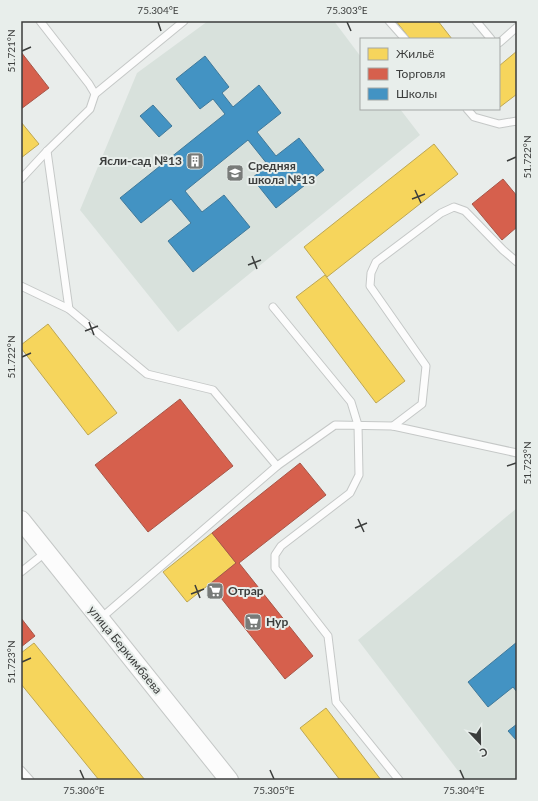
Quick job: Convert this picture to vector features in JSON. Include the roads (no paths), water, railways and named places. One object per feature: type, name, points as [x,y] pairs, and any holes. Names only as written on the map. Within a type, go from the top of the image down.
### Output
[{"type":"street","name":"улица Беркимбаева","points":[[21,520],[229,780]]},
{"type":"lane","points":[[40,21],[89,84],[95,94]]},
{"type":"lane","points":[[21,179],[47,150],[90,109],[95,94],[184,21]]},
{"type":"lane","points":[[389,21],[404,38]]},
{"type":"lane","points":[[476,21],[490,38]]},
{"type":"lane","points":[[500,42],[517,27]]},
{"type":"lane","points":[[468,110],[474,117],[499,124],[517,121]]},
{"type":"lane","points":[[47,150],[69,309]]},
{"type":"lane","points":[[393,426],[422,404],[426,366],[370,286],[371,274],[376,262],[441,213],[454,207],[465,211],[503,250],[517,262]]},
{"type":"lane","points":[[21,286],[69,309],[147,374],[213,390],[277,466]]},
{"type":"lane","points":[[273,307],[351,402],[358,425],[359,476],[350,493],[281,546],[276,555],[275,568],[328,636],[336,702],[399,780]]},
{"type":"lane","points":[[100,618],[277,466],[335,425],[393,426],[517,453]]},
{"type":"lane","points":[[21,572],[46,552]]},
{"type":"lane","points":[[21,770],[30,780]]},
{"type":"place","name":"Ясли-сад №13","points":[[195,161]]},
{"type":"place","name":"Средняя школа №13","points":[[235,173]]},
{"type":"place","name":"Отрар","points":[[215,591]]},
{"type":"place","name":"Нур","points":[[253,622]]}]
